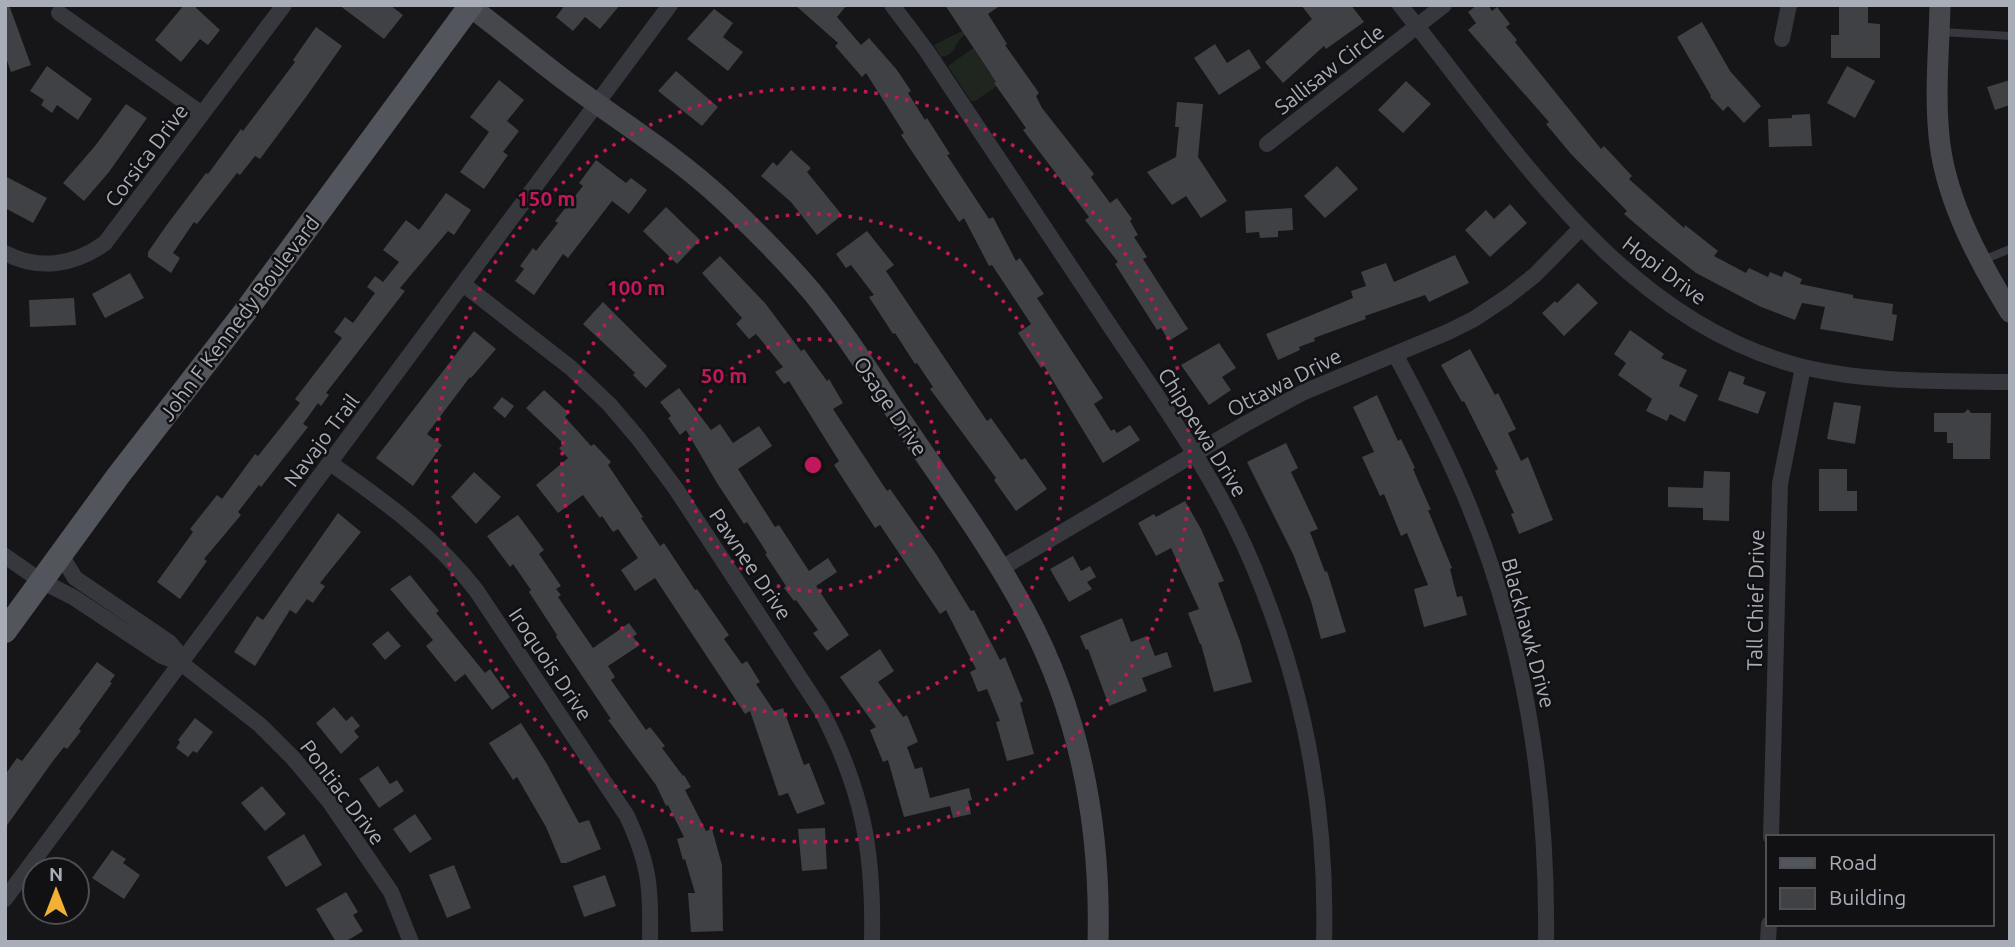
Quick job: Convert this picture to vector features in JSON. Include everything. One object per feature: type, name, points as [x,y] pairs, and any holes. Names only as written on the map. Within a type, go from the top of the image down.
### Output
[{"type":"main road","name":"John F Kennedy Boulevard","points":[[5,631],[118,476],[245,312],[470,6]]},
{"type":"street","name":"Corsica Drive","points":[[5,253],[27,262],[65,262],[105,243],[284,5]]},
{"type":"street","name":"Navajo Trail","points":[[5,899],[670,5]]},
{"type":"street","name":"Chippewa Drive","points":[[892,5],[926,50],[1194,454],[1218,494],[1260,581],[1282,639],[1299,699],[1312,761],[1322,835],[1324,942]]},
{"type":"street","name":"Hopi Drive","points":[[1400,5],[1581,228],[1646,287],[1685,315],[1745,346],[1803,367],[1877,379],[2010,382]]},
{"type":"street","name":"Sallisaw Circle","points":[[1268,144],[1444,5]]},
{"type":"street","points":[[1782,39],[1789,5]]},
{"type":"street","points":[[1940,5],[1937,112],[1940,146],[1959,214],[2010,312]]},
{"type":"street","name":"Osage Drive","points":[[470,6],[719,197],[779,254],[843,335],[1000,569],[1026,612],[1047,657],[1074,733],[1085,777],[1095,835],[1098,942]]},
{"type":"street","points":[[59,13],[202,114]]},
{"type":"street","name":"Ottawa Drive","points":[[1000,569],[1304,392],[1474,319],[1535,275],[1581,228]]},
{"type":"street","name":"Pawnee Drive","points":[[463,284],[571,368],[609,404],[638,438],[676,489],[821,709],[838,742],[861,807],[869,850],[873,895],[872,942]]},
{"type":"street","name":"Blackhawk Drive","points":[[1395,354],[1445,451],[1469,506],[1509,623],[1533,735],[1541,799],[1546,942]]},
{"type":"street","name":"Tall Chief Drive","points":[[1771,835],[1780,484],[1803,367]]},
{"type":"street","name":"Iroquois Drive","points":[[330,463],[414,525],[451,560],[476,590],[631,826],[648,873],[651,895],[650,942]]},
{"type":"street","name":"Pontiac Drive","points":[[61,555],[75,578],[169,642],[176,650],[181,663]]},
{"type":"street","name":"Pontiac Drive","points":[[5,556],[162,656],[181,663],[260,725],[322,792],[391,892],[411,942]]},
{"type":"lane","points":[[1939,31],[2010,36]]},
{"type":"lane","points":[[1983,261],[2010,249]]},
{"type":"shaded area","points":[[977,27],[962,38],[950,53],[941,57],[934,45],[962,31]]},
{"type":"shaded area","points":[[973,48],[991,75],[1013,70],[995,83],[996,87],[971,101],[948,66]]},
{"type":"building","points":[[5,5],[9,5],[31,65],[11,72],[5,55]]},
{"type":"building","points":[[184,5],[193,5],[220,30],[208,45],[200,39],[181,62],[155,40]]},
{"type":"building","points":[[339,5],[390,5],[403,15],[384,39]]},
{"type":"building","points":[[565,5],[620,5],[600,29],[585,17],[573,31],[556,17]]},
{"type":"building","points":[[795,5],[847,5],[837,17],[861,45],[869,38],[897,70],[925,120],[927,118],[950,154],[947,155],[989,219],[993,217],[1016,261],[1020,258],[1044,294],[1037,298],[1103,398],[1094,404],[1111,431],[1114,429],[1117,433],[1130,425],[1140,440],[1103,463],[1044,366],[1041,368],[1018,333],[1031,324],[992,265],[989,266],[964,218],[959,222],[901,135],[904,133],[866,73],[862,77],[835,46],[838,43]]},
{"type":"building","points":[[945,5],[1001,5],[988,14],[1007,44],[1005,45],[1039,93],[1036,96],[1042,108],[1094,174],[1091,177],[1110,203],[1117,198],[1132,219],[1130,221],[1138,235],[1134,237],[1147,257],[1143,259],[1188,329],[1169,341],[1161,328],[1157,330],[1115,264],[1118,262],[1085,220],[1089,217],[1023,130],[1026,128]]},
{"type":"building","points":[[1301,5],[1351,5],[1364,22],[1326,49],[1324,46],[1283,83],[1265,62],[1312,19]]},
{"type":"building","points":[[1477,5],[1488,5],[1492,11],[1497,7],[1510,24],[1506,27],[1517,40],[1515,42],[1601,149],[1604,146],[1632,176],[1629,179],[1684,228],[1685,225],[1718,251],[1714,256],[1746,273],[1749,268],[1768,277],[1770,272],[1782,277],[1784,271],[1802,279],[1800,284],[1853,295],[1853,298],[1893,304],[1892,314],[1897,315],[1893,341],[1820,329],[1825,307],[1802,303],[1795,320],[1759,306],[1696,273],[1652,238],[1624,214],[1627,211],[1571,154],[1546,124],[1549,122],[1468,30],[1476,23],[1468,12]]},
{"type":"building","points":[[1839,5],[1868,5],[1868,23],[1880,24],[1880,58],[1831,58],[1831,35],[1839,35]]},
{"type":"building","points":[[714,9],[733,23],[723,37],[743,52],[728,71],[687,39]]},
{"type":"building","points":[[1702,22],[1730,71],[1761,106],[1744,123],[1728,106],[1723,111],[1710,97],[1677,37]]},
{"type":"building","points":[[316,27],[342,46],[260,159],[255,156],[240,175],[237,173],[197,224],[194,222],[173,253],[180,258],[171,273],[148,257],[148,252],[206,173],[208,174],[241,129],[243,131],[295,62],[293,60]]},
{"type":"building","points":[[1215,44],[1227,63],[1249,49],[1261,68],[1219,95],[1194,58]]},
{"type":"building","points":[[47,66],[92,99],[78,120],[57,105],[52,113],[41,105],[44,100],[30,91]]},
{"type":"building","points":[[1847,66],[1875,81],[1855,118],[1827,103]]},
{"type":"building","points":[[676,71],[718,107],[702,126],[658,91]]},
{"type":"building","points":[[499,80],[524,100],[507,121],[519,131],[503,152],[508,155],[484,189],[460,172],[489,132],[470,117]]},
{"type":"building","points":[[2010,80],[2010,105],[1995,110],[1987,87]]},
{"type":"building","points":[[1406,81],[1431,104],[1403,133],[1378,110]]},
{"type":"building","points":[[1177,102],[1203,104],[1198,157],[1227,201],[1201,218],[1186,196],[1172,205],[1147,172],[1176,157],[1179,127],[1175,127]]},
{"type":"building","points":[[126,104],[147,118],[109,172],[84,201],[63,183]]},
{"type":"building","points":[[1810,114],[1812,146],[1769,147],[1768,119]]},
{"type":"building","points":[[791,150],[811,168],[807,172],[842,215],[817,235],[791,202],[761,176],[773,162],[777,166]]},
{"type":"building","points":[[596,160],[626,183],[631,178],[647,190],[629,214],[612,201],[568,258],[563,254],[534,295],[515,281],[524,269],[520,266],[533,248],[536,251],[558,223],[555,221],[583,186],[579,183]]},
{"type":"building","points":[[1337,166],[1358,189],[1325,218],[1304,196]]},
{"type":"building","points":[[5,176],[47,198],[33,223],[5,208]]},
{"type":"building","points":[[446,193],[471,210],[454,235],[448,231],[400,288],[405,291],[326,393],[329,395],[321,406],[318,403],[303,424],[308,427],[238,512],[241,515],[204,559],[207,561],[180,599],[157,582],[193,532],[190,529],[217,495],[222,499],[255,454],[258,456],[300,403],[295,399],[342,338],[334,332],[345,317],[353,323],[375,293],[367,287],[375,276],[383,282],[399,262],[383,250],[406,220],[419,230]]},
{"type":"building","points":[[1510,204],[1527,223],[1490,257],[1465,230],[1486,210],[1494,219]]},
{"type":"building","points":[[666,207],[700,240],[677,264],[643,231]]},
{"type":"building","points":[[1292,208],[1293,230],[1278,231],[1278,237],[1260,238],[1259,232],[1246,233],[1245,211]]},
{"type":"building","points":[[867,231],[894,265],[886,271],[987,421],[991,418],[1021,460],[1025,458],[1047,489],[1016,511],[994,480],[996,478],[930,389],[933,387],[917,363],[915,364],[895,333],[893,334],[869,297],[874,295],[851,265],[846,268],[836,254]]},
{"type":"building","points":[[1455,255],[1469,283],[1429,302],[1425,295],[1365,316],[1366,319],[1314,338],[1315,341],[1278,360],[1266,334],[1353,298],[1351,291],[1366,286],[1361,272],[1386,263],[1394,282]]},
{"type":"building","points":[[720,256],[765,303],[827,381],[829,379],[843,403],[833,409],[887,491],[890,489],[936,554],[971,611],[974,610],[1000,660],[1005,657],[1023,701],[1020,703],[1034,754],[1007,761],[996,722],[1000,721],[987,689],[978,692],[970,672],[976,669],[946,610],[940,614],[880,525],[875,528],[834,465],[839,461],[789,381],[784,384],[775,372],[783,367],[756,334],[749,339],[736,324],[742,318],[702,273]]},
{"type":"building","points":[[130,273],[144,298],[105,318],[92,294]]},
{"type":"building","points":[[1578,283],[1598,303],[1564,336],[1542,313]]},
{"type":"building","points":[[74,298],[76,325],[30,327],[29,300]]},
{"type":"building","points":[[603,302],[667,366],[646,388],[633,375],[635,373],[583,324]]},
{"type":"building","points":[[1630,330],[1664,354],[1661,358],[1687,370],[1679,386],[1698,395],[1685,422],[1670,414],[1667,421],[1646,411],[1652,399],[1618,375],[1626,363],[1614,354]]},
{"type":"building","points":[[474,331],[496,349],[470,377],[427,434],[442,445],[413,486],[376,458]]},
{"type":"building","points":[[1219,343],[1236,368],[1222,377],[1231,390],[1209,405],[1181,365]]},
{"type":"building","points":[[1470,349],[1495,395],[1498,393],[1516,429],[1508,433],[1521,461],[1528,457],[1553,520],[1519,534],[1511,514],[1514,513],[1495,471],[1498,469],[1464,401],[1462,402],[1441,365]]},
{"type":"building","points":[[1729,371],[1745,377],[1743,384],[1766,392],[1758,414],[1718,400]]},
{"type":"building","points":[[679,388],[711,430],[720,424],[733,443],[759,426],[772,446],[738,469],[775,527],[779,525],[809,571],[828,558],[837,572],[816,586],[849,635],[827,651],[813,633],[818,630],[784,588],[786,586],[765,554],[767,553],[717,483],[686,430],[680,435],[668,418],[671,416],[660,402]]},
{"type":"building","points":[[544,390],[569,413],[565,417],[591,446],[594,444],[611,462],[608,465],[643,517],[641,518],[660,546],[664,543],[729,635],[724,639],[742,664],[747,661],[760,682],[756,684],[774,711],[783,708],[804,765],[809,763],[825,804],[797,814],[788,793],[779,796],[750,711],[745,714],[655,578],[635,591],[621,570],[638,558],[618,529],[613,532],[583,495],[558,513],[536,485],[568,458],[559,448],[564,444],[526,408]]},
{"type":"building","points":[[1377,395],[1398,441],[1401,439],[1415,468],[1413,469],[1431,510],[1428,510],[1452,568],[1450,569],[1457,597],[1462,596],[1467,615],[1424,627],[1414,589],[1428,585],[1407,533],[1401,536],[1384,494],[1380,496],[1362,457],[1374,452],[1353,407]]},
{"type":"building","points":[[502,397],[514,406],[505,418],[493,408]]},
{"type":"building","points":[[1834,402],[1861,406],[1855,444],[1827,439]]},
{"type":"building","points":[[1968,409],[1971,413],[1991,413],[1990,459],[1953,459],[1953,443],[1947,443],[1947,432],[1934,432],[1934,413],[1964,413]]},
{"type":"building","points":[[1286,443],[1298,468],[1291,472],[1318,529],[1310,532],[1325,572],[1327,571],[1346,632],[1321,639],[1311,601],[1293,554],[1247,462]]},
{"type":"building","points":[[1819,469],[1847,469],[1847,491],[1857,491],[1857,511],[1819,511]]},
{"type":"building","points":[[1704,471],[1730,472],[1729,521],[1703,520],[1703,508],[1668,507],[1668,487],[1703,488]]},
{"type":"building","points":[[474,472],[501,497],[476,524],[451,497]]},
{"type":"building","points":[[1185,501],[1201,529],[1224,581],[1218,583],[1252,682],[1214,692],[1201,644],[1188,613],[1199,609],[1171,548],[1156,556],[1138,523],[1154,514],[1156,517]]},
{"type":"building","points":[[338,513],[361,532],[320,583],[325,586],[313,603],[307,599],[296,614],[290,610],[255,666],[234,652],[257,616],[263,620]]},
{"type":"building","points":[[518,515],[544,550],[539,554],[561,586],[556,589],[561,595],[558,597],[593,648],[629,623],[637,634],[633,637],[640,645],[608,666],[615,677],[611,680],[646,730],[650,727],[665,746],[662,748],[691,787],[685,790],[706,831],[712,829],[722,865],[723,931],[691,932],[688,893],[695,893],[677,839],[684,837],[668,805],[666,806],[656,785],[608,720],[611,719],[556,637],[529,592],[531,590],[513,564],[510,567],[487,536]]},
{"type":"building","points":[[1073,556],[1081,571],[1090,566],[1096,577],[1087,582],[1092,589],[1069,602],[1050,569]]},
{"type":"building","points":[[410,575],[439,611],[436,613],[485,673],[490,669],[510,697],[492,710],[465,674],[455,682],[426,646],[433,640],[390,589]]},
{"type":"building","points":[[1122,618],[1131,642],[1147,636],[1155,656],[1167,652],[1172,667],[1142,678],[1147,691],[1109,706],[1088,649],[1086,650],[1080,636]]},
{"type":"building","points":[[388,631],[401,646],[385,660],[372,644]]},
{"type":"building","points":[[880,649],[894,671],[878,682],[903,717],[907,715],[918,742],[907,747],[915,769],[922,767],[930,798],[969,788],[971,814],[953,818],[950,806],[904,817],[888,760],[883,762],[870,730],[876,727],[840,677]]},
{"type":"building","points":[[97,662],[115,675],[110,682],[112,683],[79,729],[81,731],[53,761],[5,828],[5,775],[17,758],[22,761]]},
{"type":"building","points":[[334,707],[346,721],[352,716],[360,726],[354,731],[359,737],[341,754],[316,723]]},
{"type":"building","points":[[195,718],[213,732],[197,753],[193,751],[188,757],[176,748],[180,742],[178,740]]},
{"type":"building","points":[[521,723],[579,823],[589,820],[601,849],[561,863],[546,827],[517,777],[513,780],[489,743]]},
{"type":"building","points":[[378,766],[390,784],[397,780],[404,791],[379,808],[359,779]]},
{"type":"building","points":[[262,786],[286,814],[265,831],[241,803]]},
{"type":"building","points":[[415,814],[432,839],[410,853],[393,829]]},
{"type":"building","points":[[825,828],[827,869],[802,871],[798,829]]},
{"type":"building","points":[[304,834],[322,865],[286,887],[267,857]]},
{"type":"building","points":[[112,850],[126,859],[123,863],[140,875],[124,899],[92,878]]},
{"type":"building","points":[[454,865],[471,908],[447,918],[429,875]]},
{"type":"building","points":[[605,875],[616,906],[584,917],[573,886]]},
{"type":"building","points":[[346,892],[358,912],[353,915],[363,931],[345,942],[336,942],[316,909]]}]
